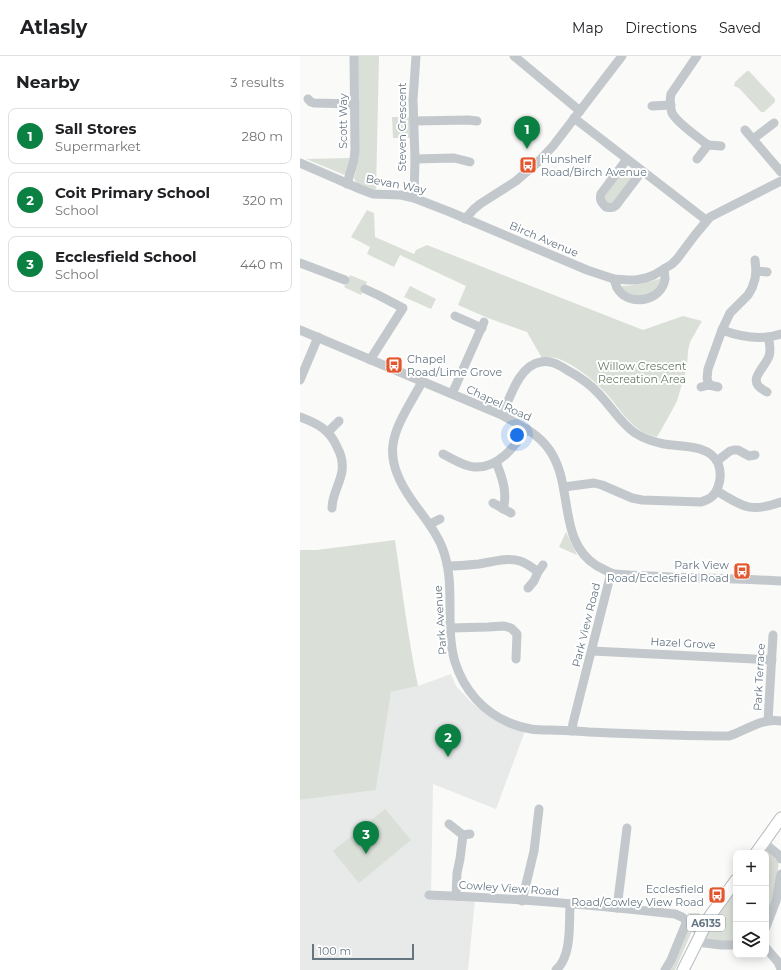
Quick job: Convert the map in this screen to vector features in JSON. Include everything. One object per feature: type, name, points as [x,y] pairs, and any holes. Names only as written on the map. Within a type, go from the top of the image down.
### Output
[{"type":"main road","points":[[758,850],[781,818]]},
{"type":"main road","name":"A6135","points":[[683,970],[710,916],[733,884]]},
{"type":"street","name":"Scott Way","points":[[347,184],[354,160],[354,56]]},
{"type":"street","name":"Steven Crescent","points":[[414,198],[414,84],[416,56]]},
{"type":"street","points":[[514,56],[580,111]]},
{"type":"street","points":[[465,219],[477,207],[516,181],[539,161],[622,56]]},
{"type":"street","points":[[697,56],[671,94],[670,98],[672,113],[708,145],[721,146]]},
{"type":"street","points":[[308,100],[314,103],[355,104]]},
{"type":"street","points":[[652,106],[671,105]]},
{"type":"street","points":[[414,121],[470,117]]},
{"type":"street","points":[[574,118],[706,220]]},
{"type":"street","points":[[753,139],[774,123]]},
{"type":"street","points":[[745,130],[781,172]]},
{"type":"street","points":[[697,159],[708,145]]},
{"type":"street","points":[[415,159],[454,158],[470,162]]},
{"type":"street","points":[[627,159],[600,196],[601,201],[606,207],[614,207],[642,171]]},
{"type":"street","name":"Bevan Way","points":[[300,163],[373,194],[401,195],[414,198],[465,219]]},
{"type":"street","name":"Birch Avenue","points":[[465,219],[587,270],[614,279],[636,280],[650,276],[678,260],[706,220],[710,217],[781,181]]},
{"type":"street","points":[[718,387],[705,386],[708,370],[722,330],[730,313],[748,295],[752,288],[756,271],[755,260]]},
{"type":"street","points":[[300,263],[345,280]]},
{"type":"street","points":[[614,279],[617,288],[621,293],[636,301],[653,296],[663,285],[665,278],[664,269]]},
{"type":"street","points":[[756,271],[767,272]]},
{"type":"street","points":[[365,289],[403,308]]},
{"type":"street","points":[[370,360],[408,300]]},
{"type":"street","points":[[452,394],[483,325],[455,316]]},
{"type":"street","name":"Chapel Road","points":[[300,330],[502,415],[534,434],[549,449],[556,462],[564,487],[570,526],[581,552],[594,564],[611,573]]},
{"type":"street","points":[[722,330],[745,337],[755,338],[781,334]]},
{"type":"street","points":[[767,392],[761,389],[756,379],[770,353],[768,337]]},
{"type":"street","points":[[300,380],[318,338]]},
{"type":"street","points":[[502,415],[521,375],[526,369],[537,363],[551,362],[558,364],[590,385],[635,433],[662,443],[689,446],[707,452],[717,460],[721,475],[717,491],[708,500],[701,502],[642,500],[632,498],[594,483],[564,487]]},
{"type":"street","name":"Park Avenue","points":[[422,382],[397,427],[394,437],[392,448],[396,474],[411,499],[430,524],[442,546],[448,566],[450,581],[452,646],[455,660],[461,678],[472,695],[490,713],[510,723],[531,729],[632,734],[729,736],[762,722],[781,721]]},
{"type":"street","points":[[300,416],[310,420],[328,432],[334,439],[339,451],[342,465],[332,501],[332,508]]},
{"type":"street","points":[[328,432],[339,421]]},
{"type":"street","points":[[443,454],[474,467],[483,466],[496,462],[503,457],[527,429]]},
{"type":"street","points":[[717,460],[734,450],[738,450],[749,456],[755,455]]},
{"type":"street","points":[[493,503],[507,511],[504,488],[496,462]]},
{"type":"street","points":[[717,491],[735,502],[753,508],[771,506],[781,502]]},
{"type":"street","points":[[430,524],[440,519]]},
{"type":"street","points":[[448,566],[512,560],[519,561],[540,569],[534,581],[528,588]]},
{"type":"street","name":"Park View Road","points":[[572,731],[611,573],[642,576],[781,581]]},
{"type":"street","points":[[451,628],[504,626],[511,628],[517,634],[516,659]]},
{"type":"street","name":"Park Terrace","points":[[768,721],[773,635]]},
{"type":"street","name":"Hazel Grove","points":[[592,651],[772,660]]},
{"type":"street","points":[[522,901],[534,851],[539,810]]},
{"type":"street","points":[[450,824],[467,835],[457,872],[456,896]]},
{"type":"street","points":[[617,908],[627,828]]},
{"type":"street","points":[[763,842],[781,856]]},
{"type":"street","points":[[768,922],[778,902],[781,874]]},
{"type":"street","name":"Cowley View Road","points":[[429,895],[570,904],[675,914],[687,921],[699,937]]},
{"type":"street","points":[[556,970],[566,956],[568,946],[570,904]]},
{"type":"street","points":[[666,970],[687,921]]},
{"type":"street","points":[[699,937],[721,945],[733,945]]},
{"type":"street","points":[[769,952],[778,962],[781,969]]},
{"type":"shaded area","points":[[451,674],[456,686],[471,702],[487,715],[506,726],[525,731],[496,809],[433,784],[431,898],[475,900],[468,970],[300,970],[300,800],[376,790],[391,692],[418,686]]},
{"type":"green space","points":[[358,56],[379,56],[376,190],[358,184],[354,178],[359,157]]},
{"type":"green space","points":[[747,71],[749,71],[775,99],[775,102],[764,112],[761,112],[739,88],[734,86],[735,82]]},
{"type":"green space","points":[[392,117],[409,117],[410,138],[393,138]]},
{"type":"green space","points":[[351,158],[347,176],[306,159]]},
{"type":"green space","points":[[627,168],[632,170],[634,176],[616,202],[608,205],[604,198],[624,169]]},
{"type":"green space","name":"Willow Crescent Recreation Area","points":[[367,210],[374,213],[375,237],[414,254],[416,250],[427,245],[643,330],[683,316],[702,321],[690,342],[687,367],[677,401],[657,437],[640,430],[633,425],[605,392],[582,372],[561,360],[542,358],[527,332],[458,305],[466,286],[400,255],[394,267],[367,254],[370,247],[351,237]]},
{"type":"green space","points":[[350,275],[367,282],[361,295],[344,287]]},
{"type":"green space","points":[[662,278],[658,286],[651,294],[642,297],[627,293],[619,286],[640,284]]},
{"type":"green space","points":[[410,286],[436,299],[431,309],[404,297]]},
{"type":"green space","points":[[566,532],[577,555],[559,547]]},
{"type":"green space","points":[[395,540],[408,632],[418,686],[391,692],[376,790],[300,800],[300,550],[317,550]]},
{"type":"green space","points":[[385,809],[411,840],[359,883],[333,851]]},
{"type":"green space","points":[[763,845],[777,855],[779,862],[775,888],[769,911],[769,850],[759,850]]},
{"type":"green space","points":[[733,887],[733,942],[701,939]]},
{"type":"green space","points":[[688,913],[700,913],[675,970],[668,970],[674,960]]},
{"type":"place","name":"Sall Stores","points":[[527,149]]},
{"type":"place","name":"Hunshelf Road/Birch Avenue","points":[[528,165]]},
{"type":"place","name":"Chapel Road/Lime Grove","points":[[394,365]]},
{"type":"place","name":"Park View Road/Ecclesfield Road","points":[[742,571]]},
{"type":"place","name":"Coit Primary School","points":[[448,757]]},
{"type":"place","name":"Ecclesfield School","points":[[366,854]]},
{"type":"place","name":"Ecclesfield Road/Cowley View Road","points":[[717,895]]}]
